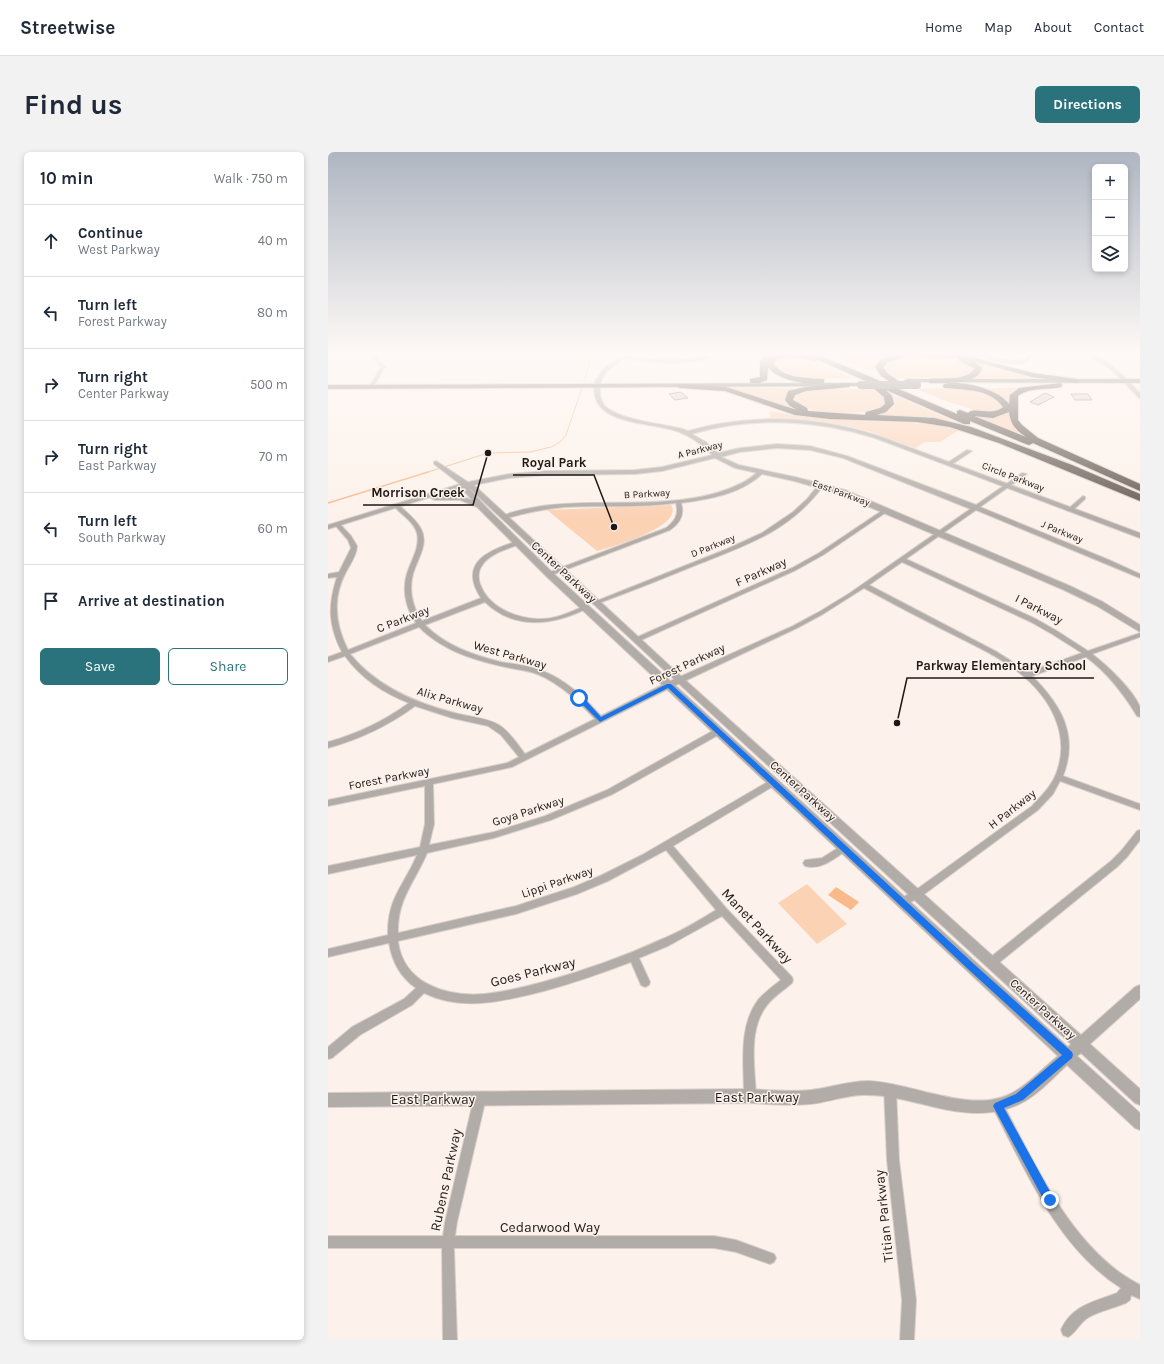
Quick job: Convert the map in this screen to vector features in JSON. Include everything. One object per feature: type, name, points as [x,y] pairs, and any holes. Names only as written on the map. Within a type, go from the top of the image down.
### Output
[{"type":"highway","points":[[777,407],[812,414],[917,420],[947,424],[979,432],[1069,467]]},
{"type":"highway","points":[[798,407],[831,414],[866,415],[884,410],[887,407]]},
{"type":"highway","points":[[926,407],[1140,498]]},
{"type":"highway","points":[[947,407],[1140,491]]},
{"type":"highway","points":[[956,407],[982,415],[1001,414],[1007,407]]},
{"type":"highway","points":[[1013,407],[1014,420],[1018,427],[1034,440],[1140,488]]},
{"type":"street","name":"East Parkway","points":[[604,407],[610,412],[628,419],[692,432],[717,456],[737,467],[821,485],[886,510],[1084,596],[1140,629]]},
{"type":"street","name":"Circle Parkway","points":[[692,432],[722,423],[772,421],[827,425],[866,433],[1140,536]]},
{"type":"street","name":"A Parkway","points":[[399,508],[451,488],[521,474],[648,471],[740,450],[767,447],[799,447],[821,450],[850,458],[976,508]]},
{"type":"street","name":"Circle Parkway","points":[[948,464],[969,451]]},
{"type":"street","name":"Center Parkway","points":[[436,463],[466,485],[472,487],[680,680],[1140,1098]]},
{"type":"street","name":"B Parkway","points":[[504,517],[562,506],[644,504],[705,497],[736,488],[750,482],[761,472]]},
{"type":"street","name":"Forest Parkway","points":[[328,803],[501,767],[524,758],[669,685],[795,628],[821,614],[865,586],[1024,474]]},
{"type":"street","name":"A Parkway","points":[[328,533],[339,527],[435,498],[466,485]]},
{"type":"street","name":"Center Parkway","points":[[466,485],[466,489],[483,509],[550,574],[1140,1123]]},
{"type":"street","name":"D Parkway","points":[[597,602],[762,536],[795,515],[811,500],[821,485]]},
{"type":"street","points":[[435,498],[461,498],[483,509]]},
{"type":"street","points":[[1070,510],[1084,498]]},
{"type":"street","points":[[550,574],[668,528],[680,517],[681,510],[678,501]]},
{"type":"street","name":"West Parkway","points":[[399,508],[420,532],[419,550],[409,578],[408,592],[413,612],[421,624],[443,642],[463,653],[487,661],[526,668],[544,674],[575,693],[600,720]]},
{"type":"street","name":"J Parkway","points":[[976,508],[1100,558],[1140,576]]},
{"type":"street","name":"F Parkway","points":[[637,639],[794,569],[821,554],[886,510]]},
{"type":"street","name":"A Parkway","points":[[328,527],[339,527]]},
{"type":"street","name":"Alix Parkway","points":[[339,527],[352,541],[354,547],[353,553],[335,582],[330,615],[336,635],[346,653],[373,680],[414,703],[447,714],[495,726],[504,733],[524,758]]},
{"type":"street","points":[[518,543],[487,557],[478,567],[476,582],[479,590],[486,599],[498,609],[508,614],[523,619],[536,621],[557,619],[586,607]]},
{"type":"street","name":"I Parkway","points":[[902,560],[1041,624],[1065,637],[1102,666],[1120,685],[1140,714]]},
{"type":"street","points":[[328,576],[341,574]]},
{"type":"street","name":"H Parkway","points":[[865,586],[998,655],[1027,675],[1051,701],[1062,722],[1066,744],[1066,756],[1060,778],[1053,790],[1035,808],[916,895],[902,902]]},
{"type":"street","name":"C Parkway","points":[[328,660],[486,599]]},
{"type":"street","points":[[1027,675],[1140,635]]},
{"type":"street","points":[[328,745],[370,730],[392,719],[414,703]]},
{"type":"street","name":"Goya Parkway","points":[[328,870],[424,848],[494,835],[574,809],[610,792],[719,731]]},
{"type":"street","points":[[1060,778],[1140,808]]},
{"type":"street","name":"Goes Parkway","points":[[429,782],[431,815],[424,848],[398,898],[393,915],[393,939],[398,961],[402,968],[412,979],[433,992],[456,998],[474,999],[523,992],[557,983],[634,956],[666,942],[723,911]]},
{"type":"street","name":"Lippi Parkway","points":[[328,953],[516,910],[605,878],[639,861],[774,782]]},
{"type":"street","points":[[991,963],[1114,864],[1133,844],[1140,833]]},
{"type":"street","name":"Manet Parkway","points":[[667,845],[723,911],[788,980],[761,1005],[752,1021],[750,1040],[750,1096]]},
{"type":"street","points":[[808,863],[824,861],[844,848]]},
{"type":"street","points":[[634,956],[646,982]]},
{"type":"street","points":[[328,1054],[356,1031],[408,1002],[423,987]]},
{"type":"street","name":"East Parkway","points":[[328,1100],[750,1096],[801,1098],[856,1089],[890,1089],[965,1107],[986,1108],[998,1106],[1019,1097],[1140,991]]},
{"type":"street","name":"Titian Parkway","points":[[890,1089],[893,1160],[908,1300],[909,1316],[907,1340]]},
{"type":"street","name":"Rubens Parkway","points":[[450,1340],[448,1242],[451,1222],[480,1098]]},
{"type":"street","points":[[998,1106],[1050,1200],[1080,1244],[1102,1268],[1140,1293]]},
{"type":"street","name":"Cedarwood Way","points":[[328,1242],[714,1242],[736,1246],[770,1258]]},
{"type":"street","points":[[1068,1330],[1075,1319],[1085,1312],[1125,1295],[1128,1286]]},
{"type":"shaded area","points":[[805,407],[880,407],[863,412],[851,413]]},
{"type":"shaded area","points":[[892,407],[922,407],[953,421],[950,422],[874,415],[889,410]]},
{"type":"shaded area","points":[[967,407],[1001,407],[996,412],[976,412]]},
{"type":"shaded area","points":[[770,411],[823,419],[915,423],[959,430],[940,442],[925,442],[915,448],[871,432],[848,426],[770,419]]},
{"type":"shaded area","points":[[1006,412],[1010,413],[1020,432],[1016,433],[981,418]]},
{"type":"shaded area","points":[[671,505],[672,513],[667,520],[657,528],[630,540],[597,551],[547,510]]},
{"type":"shaded area","points":[[807,884],[847,924],[817,944],[778,903]]},
{"type":"shaded area","points":[[836,887],[859,902],[851,910],[828,895]]},
{"type":"waterway","points":[[425,473],[488,453],[530,452],[551,447],[560,442],[566,435],[575,407]]},
{"type":"waterway","points":[[328,503],[428,472]]},
{"type":"place","name":"Morrison Creek","points":[[488,453]]},
{"type":"place","name":"Royal Park","points":[[614,527]]},
{"type":"place","name":"Parkway Elementary School","points":[[897,723]]},
{"type":"route","points":[[579,698],[600,720],[669,685],[1068,1055],[1028,1091],[1011,1102],[998,1106],[1050,1200]]}]
